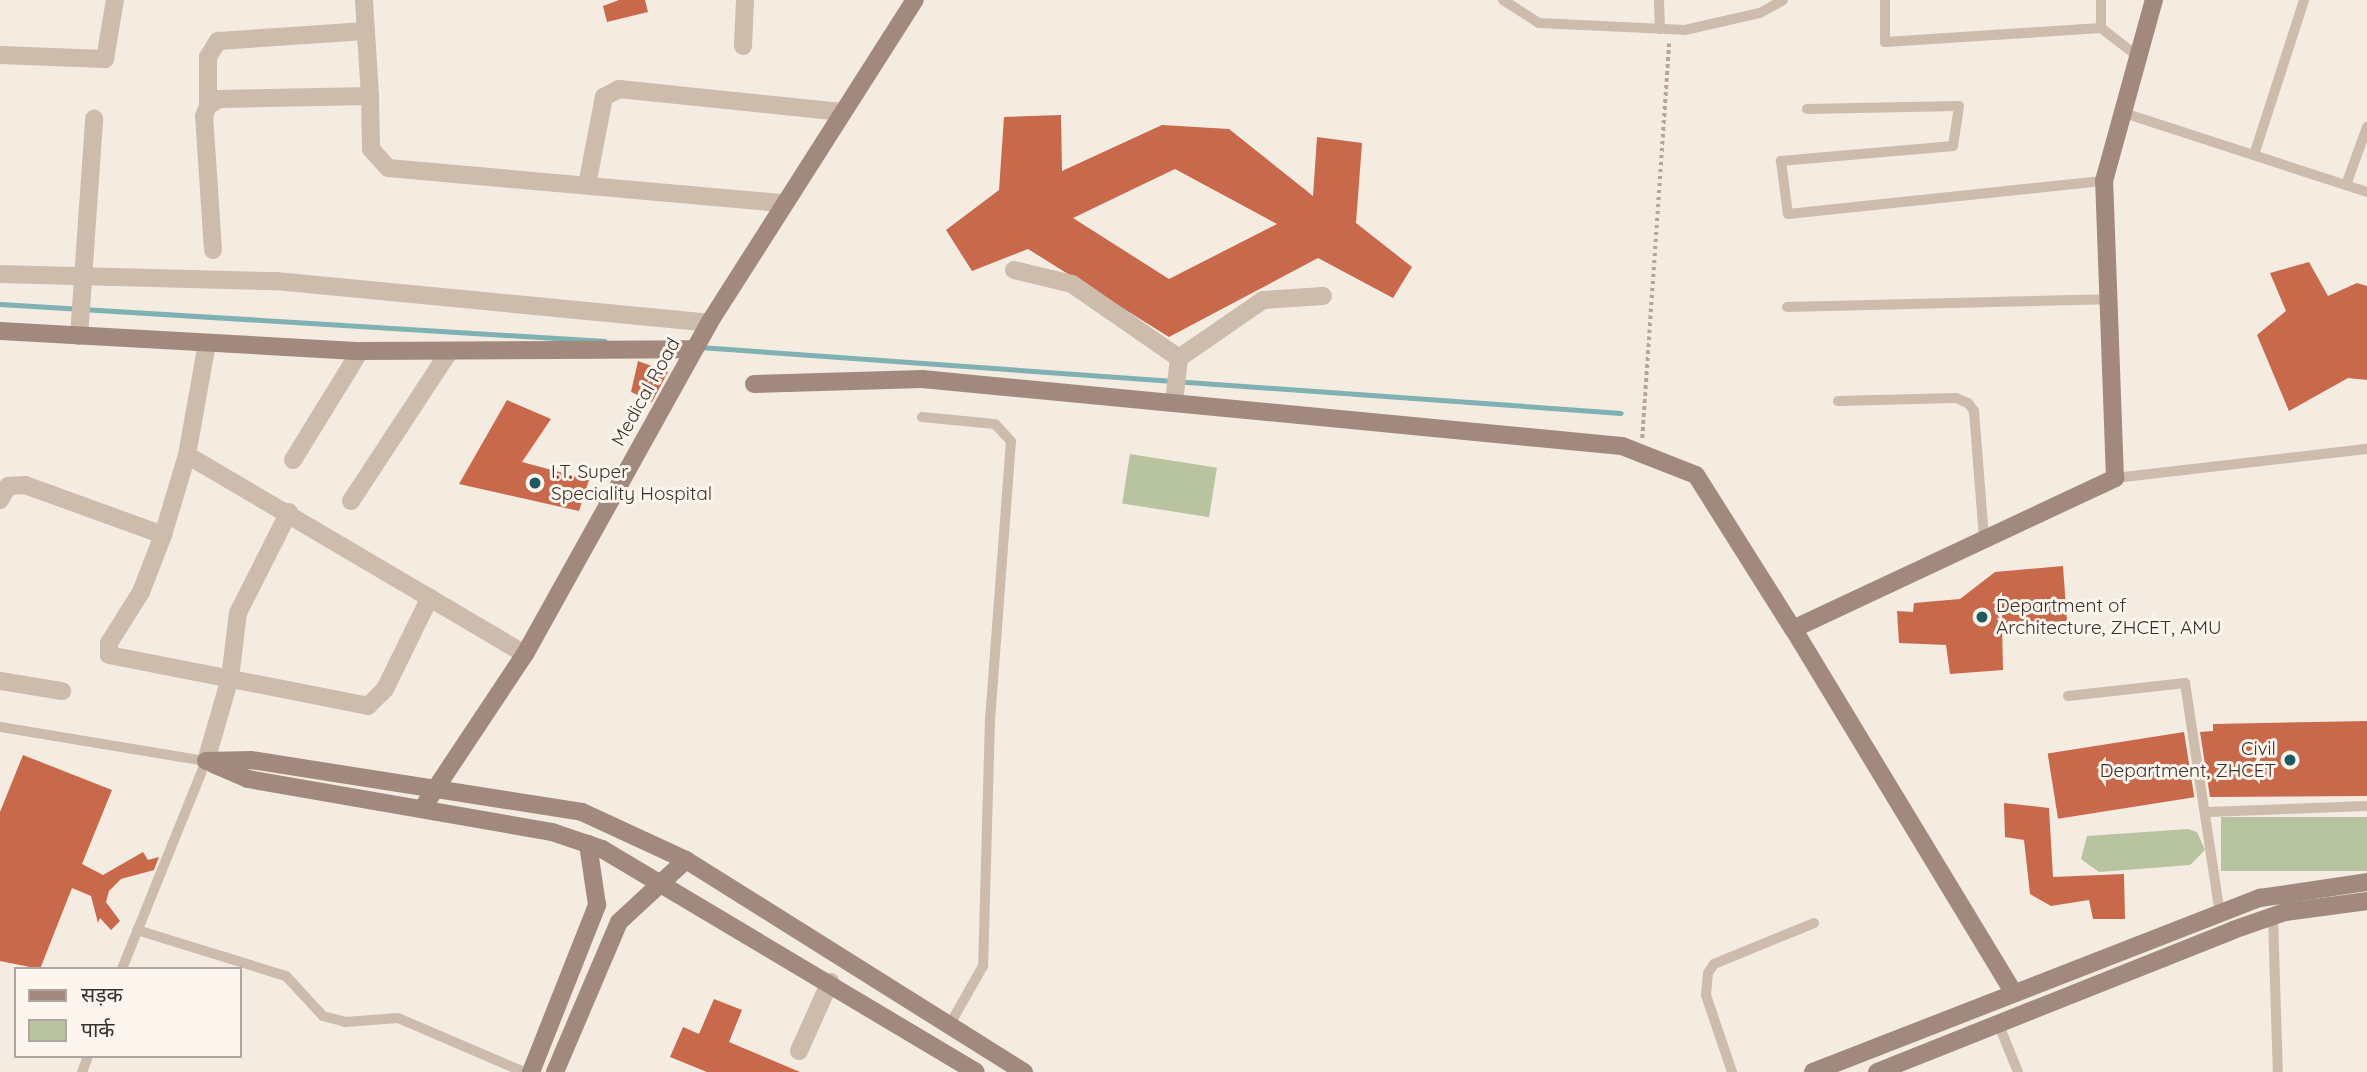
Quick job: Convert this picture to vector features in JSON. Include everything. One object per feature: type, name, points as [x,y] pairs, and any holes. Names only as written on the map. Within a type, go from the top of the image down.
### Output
[{"type":"street","points":[[0,55],[105,59],[115,0]]},
{"type":"street","points":[[364,0],[371,149],[388,168],[783,203]]},
{"type":"street","points":[[743,46],[745,0]]},
{"type":"street","name":"Medical Road","points":[[422,809],[431,789],[525,654],[693,349],[783,203],[915,0]]},
{"type":"street","points":[[1793,629],[2115,478],[2104,181],[2154,0]]},
{"type":"street","points":[[213,250],[204,116],[208,106],[208,57],[218,41],[366,31]]},
{"type":"street","points":[[587,185],[604,97],[619,89],[842,112]]},
{"type":"street","points":[[208,106],[219,99],[370,96]]},
{"type":"street","points":[[79,336],[94,119]]},
{"type":"street","points":[[1014,270],[1072,284],[1179,358]]},
{"type":"street","points":[[0,274],[84,281],[288,282],[709,323]]},
{"type":"street","points":[[1174,403],[1179,358],[1263,300],[1323,296]]},
{"type":"street","points":[[0,331],[360,351],[693,349]]},
{"type":"street","points":[[207,343],[187,455],[163,535],[141,592],[109,643],[109,655],[368,706],[385,688],[430,597]]},
{"type":"street","points":[[293,460],[360,351]]},
{"type":"street","points":[[351,501],[449,352]]},
{"type":"street","points":[[754,384],[922,379],[1622,446],[1696,475],[1793,629],[2012,990]]},
{"type":"street","points":[[187,455],[289,512],[525,654]]},
{"type":"street","points":[[0,500],[8,486],[25,485],[163,535]]},
{"type":"street","points":[[206,761],[230,678],[238,613],[289,512]]},
{"type":"street","points":[[0,681],[62,691]]},
{"type":"street","points":[[206,761],[251,760],[582,812],[686,860],[1024,1072]]},
{"type":"street","points":[[206,761],[248,779],[422,809],[589,844],[662,881],[976,1072]]},
{"type":"street","points":[[531,1072],[597,905],[589,844]]},
{"type":"street","points":[[555,1072],[619,922],[686,860]]},
{"type":"street","points":[[1813,1072],[2012,990],[2286,890],[2367,882]]},
{"type":"street","points":[[1877,1072],[2273,917],[2367,901]]},
{"type":"street","points":[[799,1051],[831,982]]},
{"type":"lane","points":[[1503,0],[1538,23],[1665,29],[1760,13],[1783,0]]},
{"type":"lane","points":[[1659,0],[1665,29]]},
{"type":"lane","points":[[1885,0],[1885,42],[2101,28],[2140,58]]},
{"type":"lane","points":[[2101,0],[2101,28]]},
{"type":"lane","points":[[2254,155],[2304,0]]},
{"type":"lane","points":[[1807,110],[1959,106],[1953,146],[1780,161],[1787,214],[2104,181]]},
{"type":"lane","points":[[2124,113],[2367,192]]},
{"type":"lane","points":[[2346,185],[2367,127]]},
{"type":"lane","points":[[1787,307],[2108,299]]},
{"type":"lane","points":[[1838,401],[1956,398],[1968,403],[1974,411],[1984,539]]},
{"type":"lane","points":[[922,417],[995,424],[1011,441],[990,719],[983,966],[950,1024]]},
{"type":"lane","points":[[2115,478],[2367,449]]},
{"type":"lane","points":[[2068,696],[2185,683],[2208,812],[2220,914]]},
{"type":"lane","points":[[1,728],[206,761],[123,967]]},
{"type":"lane","points":[[2208,812],[2367,806]]},
{"type":"lane","points":[[2273,917],[2278,1072]]},
{"type":"lane","points":[[1732,1072],[1706,995],[1708,973],[1723,961],[1814,923]]},
{"type":"lane","points":[[137,930],[286,976],[323,1016],[345,1022],[398,1018],[524,1072]]},
{"type":"lane","points":[[1998,1023],[2018,1072]]},
{"type":"path","points":[[1641,454],[1665,29]]},
{"type":"green space","points":[[1130,454],[1217,468],[1209,517],[1122,503]]},
{"type":"green space","points":[[2221,817],[2367,817],[2367,871],[2221,871]]},
{"type":"green space","points":[[2188,829],[2197,832],[2205,850],[2190,865],[2099,872],[2081,859],[2087,836]]},
{"type":"building","points":[[619,0],[645,0],[648,12],[607,22],[603,6]]},
{"type":"building","points":[[1061,115],[1062,171],[1162,125],[1229,129],[1313,196],[1317,137],[1362,143],[1356,223],[1412,267],[1393,298],[1318,258],[1169,337],[1028,249],[972,271],[946,230],[999,190],[1004,117]],"holes":[[[1175,169],[1277,224],[1169,279],[1073,218]]]},
{"type":"building","points":[[2309,262],[2328,296],[2357,283],[2367,286],[2367,380],[2348,378],[2289,411],[2257,335],[2286,311],[2270,273]]},
{"type":"building","points":[[638,361],[668,372],[652,402],[631,392]]},
{"type":"building","points":[[507,400],[551,419],[522,462],[589,480],[579,511],[459,484]]},
{"type":"building","name":"Department of Architecture, ZHCET, AMU","points":[[2063,566],[2067,621],[2002,625],[2003,670],[1950,674],[1946,645],[1899,643],[1897,611],[1913,612],[1914,603],[1960,599],[1995,572]]},
{"type":"building","name":"Civil Department, ZHCET","points":[[2367,721],[2367,796],[2210,797],[2200,732],[2213,731],[2213,724]]},
{"type":"building","points":[[2184,732],[2194,797],[2058,819],[2048,754]]},
{"type":"building","points":[[23,755],[112,790],[82,864],[103,875],[143,852],[148,860],[159,857],[154,870],[121,879],[109,891],[106,902],[120,921],[111,930],[100,918],[98,923],[91,896],[72,888],[41,967],[0,961],[0,812]]},
{"type":"building","points":[[2004,803],[2049,808],[2053,877],[2124,874],[2125,919],[2093,919],[2089,900],[2051,906],[2030,894],[2024,840],[2005,837]]},
{"type":"building","points":[[714,999],[742,1010],[729,1042],[800,1072],[707,1072],[670,1057],[683,1027],[699,1034]]},
{"type":"waterway","points":[[0,304],[605,341]]},
{"type":"waterway","points":[[699,347],[1621,413]]},
{"type":"place","name":"I.T. Super Speciality Hospital","points":[[535,483]]},
{"type":"place","name":"Department of Architecture, ZHCET, AMU","points":[[1982,617]]},
{"type":"place","name":"Civil Department, ZHCET","points":[[2290,760]]}]
